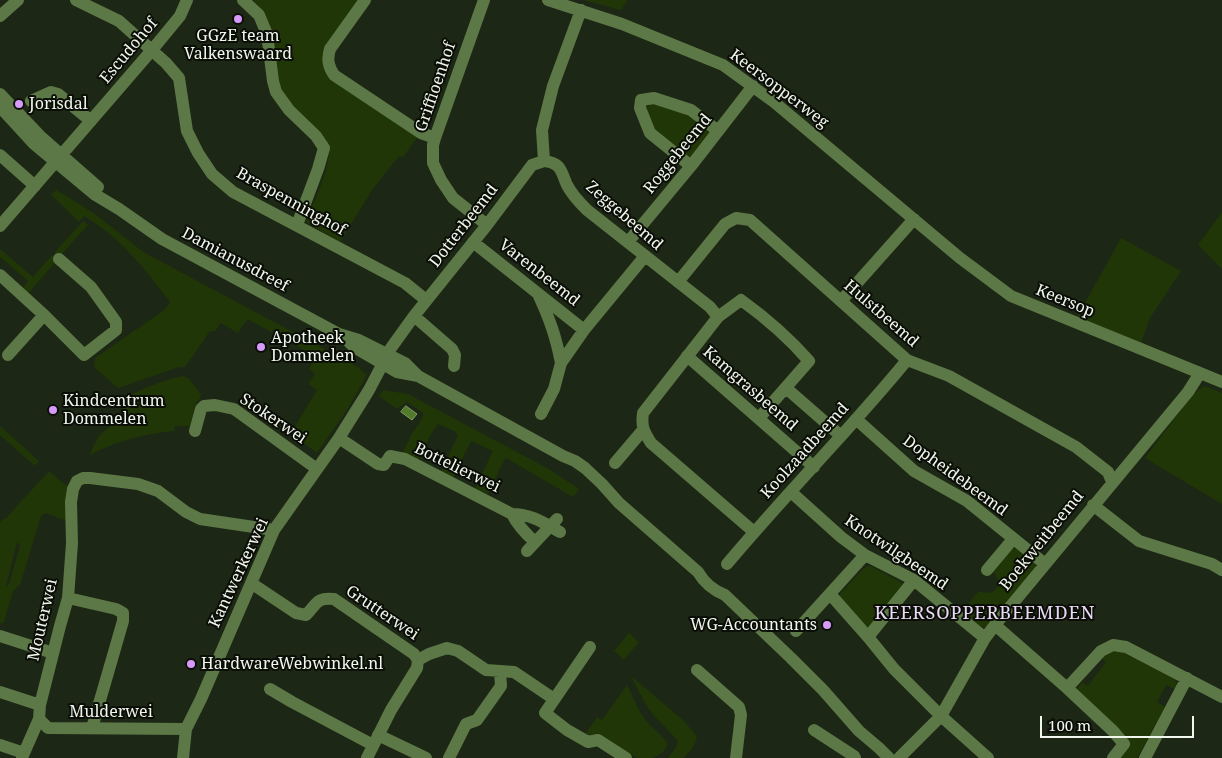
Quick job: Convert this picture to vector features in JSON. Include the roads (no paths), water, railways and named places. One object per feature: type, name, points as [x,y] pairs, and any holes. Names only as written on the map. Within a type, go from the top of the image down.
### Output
[{"type":"street","points":[[0,16],[17,0]]},
{"type":"street","name":"Braspenninghof","points":[[76,0],[119,20],[166,63],[179,78],[188,131],[198,153],[212,174],[233,192],[405,283],[426,300]]},
{"type":"street","name":"Escudohof","points":[[59,159],[180,16],[187,0]]},
{"type":"street","points":[[243,0],[260,15],[267,34],[276,92],[289,110],[316,136],[324,148],[297,225]]},
{"type":"street","points":[[365,0],[330,49],[327,58],[330,69],[334,75],[421,133],[435,138]]},
{"type":"street","name":"Griffioenhof","points":[[484,0],[435,138],[433,163],[453,198],[486,225]]},
{"type":"street","name":"Keersopperweg","points":[[548,0],[664,40],[723,65],[774,102],[914,219]]},
{"type":"street","points":[[544,160],[542,130],[553,86],[581,10]]},
{"type":"street","name":"Roggebeemd","points":[[628,242],[691,166],[753,86]]},
{"type":"street","points":[[31,101],[51,92],[58,94],[91,121]]},
{"type":"street","name":"Damianusdreef","points":[[0,94],[59,159],[94,194],[162,239],[339,334],[354,347],[386,359],[398,372],[418,376],[585,468],[619,503],[698,572],[708,576],[718,584],[724,596],[791,658],[823,690],[859,731],[889,758]]},
{"type":"street","points":[[691,166],[650,133],[640,108],[641,100],[654,98],[691,110],[718,131]]},
{"type":"street","name":"Damianusdreef","points":[[0,107],[34,144],[59,159]]},
{"type":"street","points":[[0,155],[35,186]]},
{"type":"street","points":[[0,226],[59,159]]},
{"type":"street","name":"Dotterbeemd","points":[[386,359],[391,348],[426,300],[532,165],[544,160]]},
{"type":"street","name":"Zeggebeemd","points":[[544,160],[552,161],[562,170],[567,185],[582,205],[710,307],[718,317]]},
{"type":"street","name":"Hulstbeemd","points":[[678,282],[725,224],[736,218],[750,220],[907,360],[949,376],[1076,447],[1108,472],[1112,482]]},
{"type":"street","points":[[841,301],[914,219]]},
{"type":"street","name":"Keersop","points":[[914,219],[960,258],[1011,296],[1222,382]]},
{"type":"street","name":"Varenbeemd","points":[[473,242],[584,330]]},
{"type":"street","points":[[541,414],[554,389],[561,363],[584,330],[646,256]]},
{"type":"street","points":[[0,276],[44,315],[84,355],[116,330],[116,322],[91,287],[59,259]]},
{"type":"street","points":[[538,294],[550,321],[561,363]]},
{"type":"street","points":[[754,532],[651,443],[643,430],[642,422],[643,413],[686,356],[718,317],[741,300],[758,312],[809,361],[759,418]]},
{"type":"street","points":[[8,355],[44,315]]},
{"type":"street","points":[[414,316],[452,349],[455,355],[454,366]]},
{"type":"street","name":"Kamgrasbeemd","points":[[686,356],[814,467]]},
{"type":"street","name":"Kantwerkerwei","points":[[183,758],[186,729],[274,530],[339,438],[386,359]]},
{"type":"street","name":"Koolzaadbeemd","points":[[727,564],[907,360]]},
{"type":"street","name":"Boekweitbeemd","points":[[899,758],[941,716],[985,638],[995,624],[1188,392],[1200,373]]},
{"type":"street","points":[[786,388],[841,436]]},
{"type":"street","name":"Stokerwei","points":[[195,431],[201,409],[204,406],[215,405],[234,409],[317,469]]},
{"type":"street","name":"Dopheidebeemd","points":[[856,419],[914,471],[967,502],[1045,564]]},
{"type":"street","points":[[615,463],[643,430]]},
{"type":"street","name":"Bottelierwei","points":[[339,438],[378,464],[384,464],[390,456],[405,459],[512,514],[523,514],[556,526],[531,547],[512,514]]},
{"type":"street","name":"Mouterwei","points":[[23,755],[39,719],[40,706],[68,598],[72,542],[71,502],[73,489],[78,481],[82,478],[90,478],[138,484],[158,491],[186,512],[200,519],[274,530]]},
{"type":"street","name":"Knotwilgbeemd","points":[[791,492],[841,537],[865,555],[914,580],[985,638]]},
{"type":"street","points":[[1093,506],[1139,541],[1212,564],[1222,570]]},
{"type":"street","name":"Dopheidebeemd","points":[[987,570],[1013,539]]},
{"type":"street","points":[[796,631],[865,555]]},
{"type":"street","points":[[868,637],[914,580]]},
{"type":"street","name":"Grutterwei","points":[[251,583],[296,613],[306,615],[318,601],[326,598],[334,599],[414,654],[418,660]]},
{"type":"street","points":[[830,594],[894,669],[941,716],[988,758]]},
{"type":"street","points":[[68,598],[116,609],[123,614],[123,621],[92,728]]},
{"type":"street","points":[[995,624],[1113,731],[1124,744],[1113,758]]},
{"type":"street","points":[[0,636],[53,653]]},
{"type":"street","points":[[1067,688],[1101,650],[1113,645],[1126,647],[1222,697]]},
{"type":"street","points":[[590,647],[545,714],[588,742],[598,740],[626,758]]},
{"type":"street","points":[[367,758],[391,710],[418,668],[418,660],[447,648],[458,651],[486,670],[514,672],[554,698]]},
{"type":"street","points":[[697,670],[739,707],[742,716],[736,758]]},
{"type":"street","points":[[449,758],[466,724],[477,720],[501,686],[500,671]]},
{"type":"street","points":[[1145,758],[1187,678]]},
{"type":"street","points":[[270,689],[292,702],[376,740],[426,758]]},
{"type":"street","points":[[0,692],[40,706]]},
{"type":"street","name":"Mulderwei","points":[[39,719],[48,728],[186,729]]},
{"type":"street","points":[[814,730],[855,758]]},
{"type":"street","name":"Damianusdreef","points":[[859,731],[877,758]]},
{"type":"street","points":[[0,745],[23,755]]},
{"type":"place","name":"GGzE team Valkenswaard","points":[[238,19]]},
{"type":"place","name":"Jorisdal","points":[[19,104]]},
{"type":"place","name":"Apotheek Dommelen","points":[[261,347]]},
{"type":"place","name":"Kindcentrum Dommelen","points":[[53,410]]},
{"type":"place","name":"WG-Accountants","points":[[827,625]]},
{"type":"place","name":"HardwareWebwinkel.nl","points":[[191,664]]},
{"type":"district","name":"KEERSOPPERBEEMDEN","points":[[985,614]]}]
